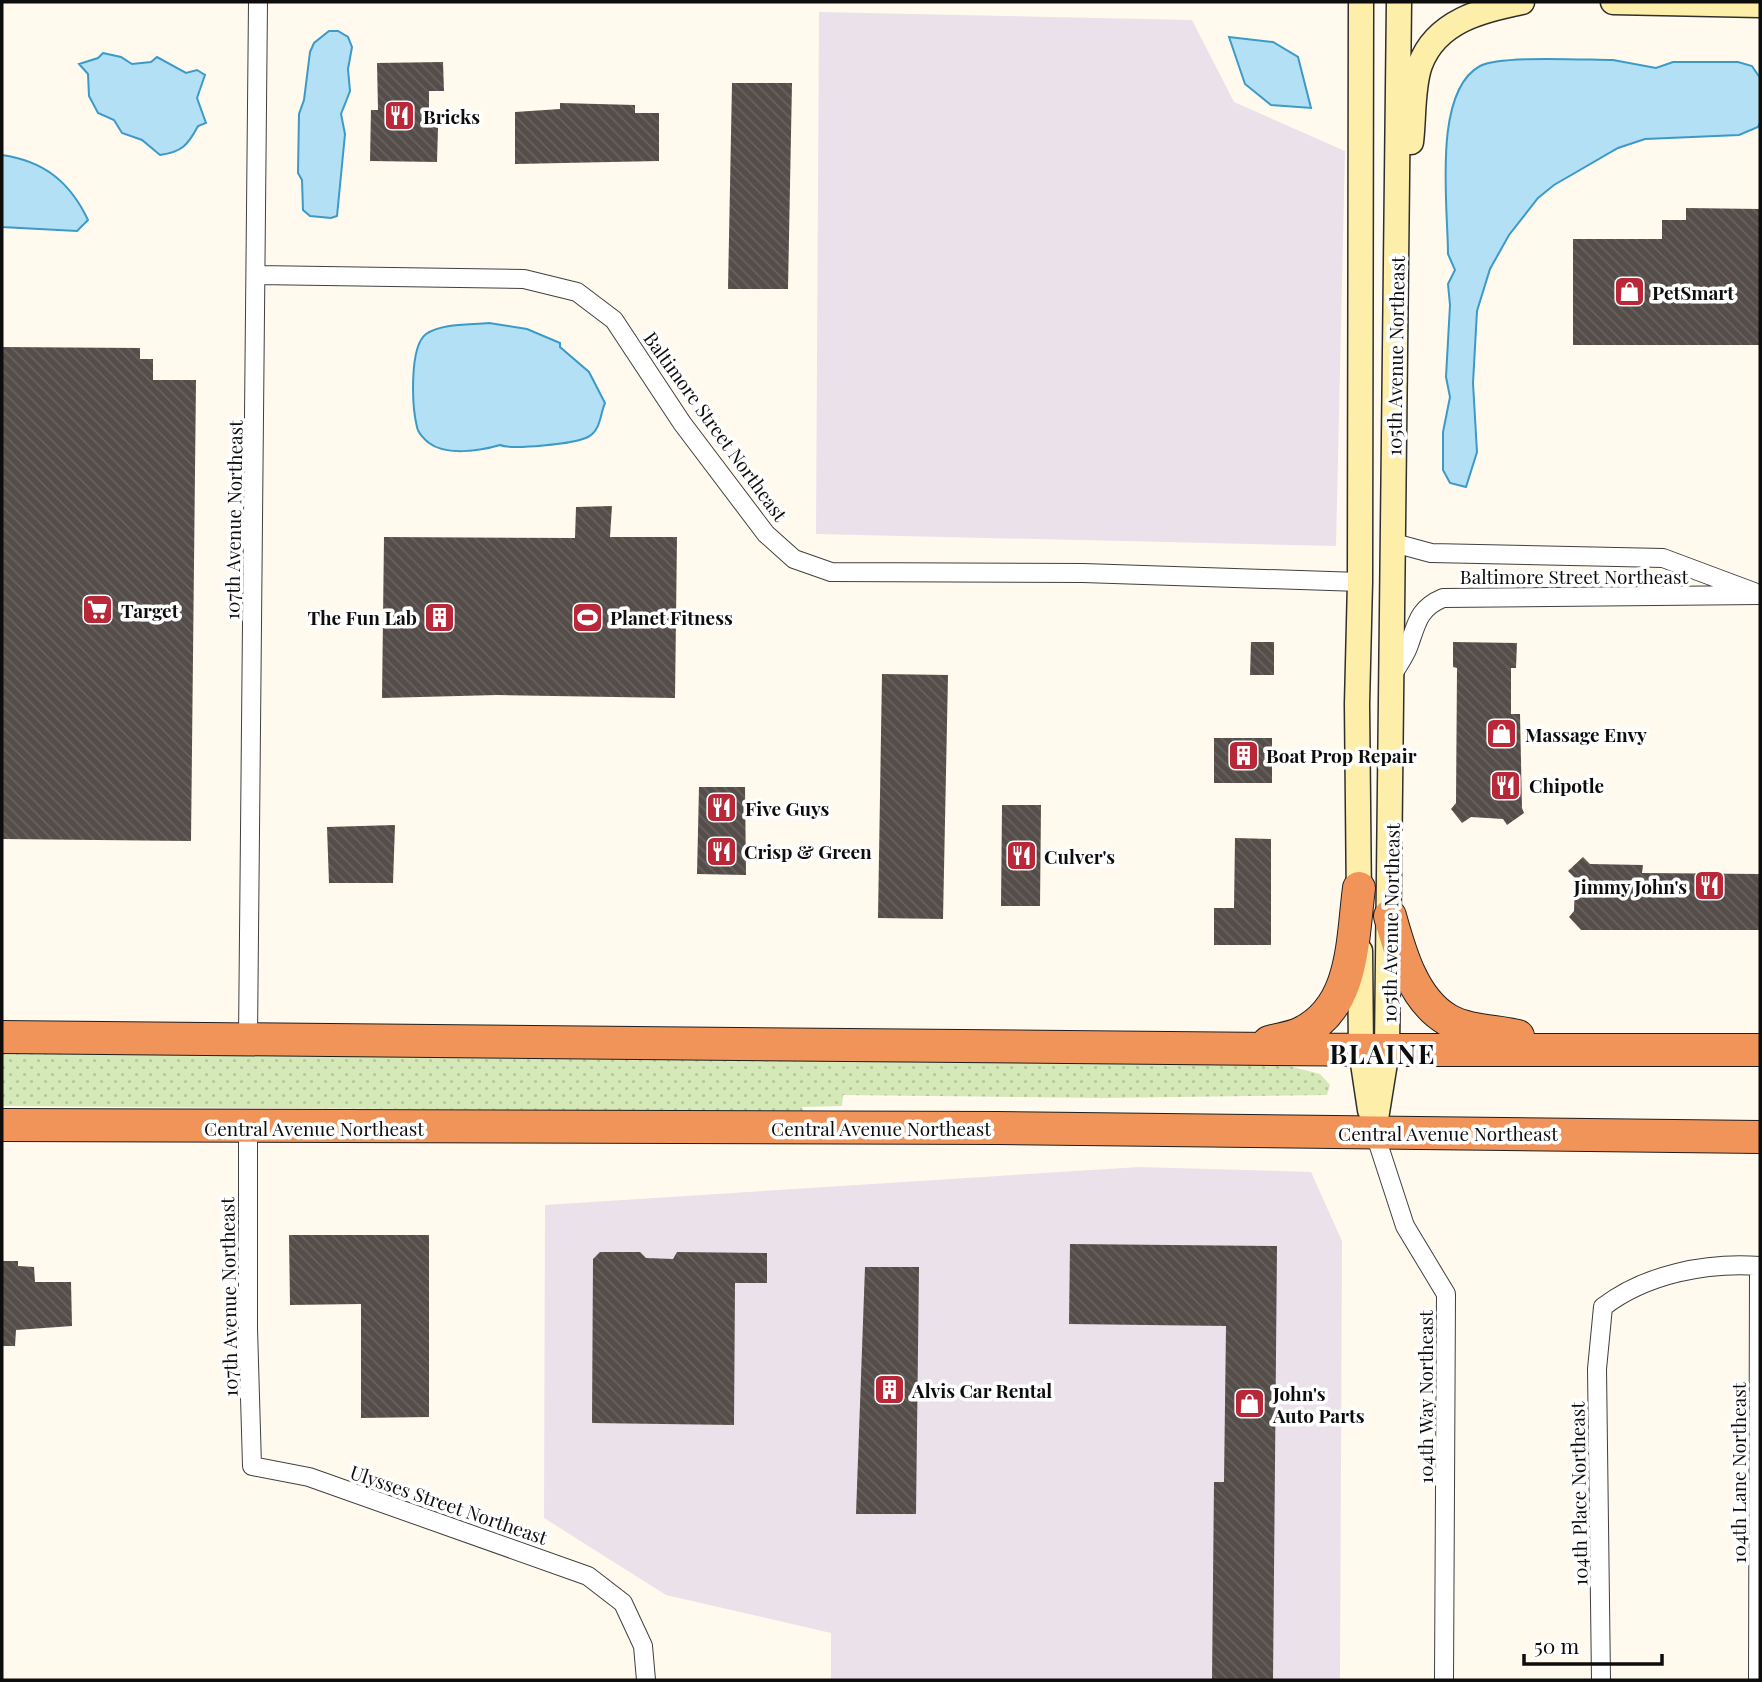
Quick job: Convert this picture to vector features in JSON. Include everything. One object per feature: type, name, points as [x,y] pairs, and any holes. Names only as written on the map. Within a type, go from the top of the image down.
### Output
[{"type":"highway","points":[[1246,1049],[1300,1033],[1323,1018],[1337,1002],[1346,978],[1359,888]]},
{"type":"highway","points":[[1390,916],[1410,974],[1432,1006],[1448,1020],[1581,1049]]},
{"type":"highway","points":[[2,1037],[1374,1050],[1760,1050]]},
{"type":"highway","name":"Central Avenue Northeast","points":[[2,1125],[1374,1132],[1760,1137]]},
{"type":"street","name":"107th Avenue Northeast","points":[[248,1038],[258,2]]},
{"type":"street","name":"105th Avenue Northeast","points":[[1361,2],[1360,582],[1357,704],[1359,888],[1374,1050],[1374,1132]]},
{"type":"street","name":"105th Avenue Northeast","points":[[1374,1050],[1390,916],[1399,2]]},
{"type":"street","points":[[1396,271],[1419,67],[1431,44],[1460,19],[1522,2]]},
{"type":"street","points":[[1613,2],[1760,5]]},
{"type":"street","name":"Baltimore Street Northeast","points":[[257,275],[524,279],[577,292],[614,320],[682,423],[766,534],[780,549],[810,566],[855,573],[1083,573],[1360,582]]},
{"type":"street","name":"Baltimore Street Northeast","points":[[1394,543],[1431,553],[1663,558],[1760,595]]},
{"type":"street","name":"Baltimore Street Northeast","points":[[1392,675],[1409,646],[1417,617],[1432,602],[1443,598],[1760,595]]},
{"type":"street","name":"107th Avenue Northeast","points":[[248,1128],[248,1328],[252,1466]]},
{"type":"street","name":"104th Way Northeast","points":[[1374,1132],[1405,1226],[1447,1294],[1444,1680]]},
{"type":"street","name":"104th Place Northeast","points":[[1601,1680],[1597,1369],[1603,1307],[1614,1298],[1674,1272],[1741,1264],[1760,1266]]},
{"type":"street","name":"104th Lane Northeast","points":[[1758,1680],[1760,1266]]},
{"type":"street","name":"Ulysses Street Northeast","points":[[252,1466],[309,1477],[588,1576],[623,1603],[643,1646],[646,1680]]},
{"type":"shaded area","points":[[819,12],[1192,20],[1234,102],[1345,151],[1336,546],[816,534]]},
{"type":"shaded area","points":[[1139,1167],[1311,1172],[1342,1241],[1340,1680],[831,1680],[831,1633],[666,1595],[544,1518],[545,1205]]},
{"type":"green space","points":[[2,1051],[1277,1063],[1320,1074],[1330,1085],[1327,1095],[1103,1098],[843,1095],[842,1106],[802,1107],[803,1112],[2,1106]]},
{"type":"water","points":[[329,31],[338,31],[348,37],[352,47],[348,69],[350,91],[341,114],[345,134],[337,216],[331,218],[310,216],[303,210],[302,180],[298,173],[299,114],[304,100],[310,52],[314,43]]},
{"type":"water","points":[[1229,37],[1273,42],[1298,57],[1311,108],[1271,105],[1245,84]]},
{"type":"water","points":[[103,53],[121,57],[132,64],[151,62],[157,57],[186,73],[197,70],[205,75],[197,98],[206,123],[198,126],[184,146],[174,152],[160,155],[142,140],[122,133],[114,120],[98,113],[89,96],[88,74],[79,64],[98,58]]},
{"type":"water","points":[[1524,59],[1613,60],[1656,68],[1673,62],[1738,62],[1752,66],[1760,78],[1760,122],[1758,127],[1739,135],[1645,139],[1618,148],[1554,185],[1538,198],[1509,235],[1490,269],[1477,311],[1473,383],[1477,452],[1466,487],[1450,483],[1443,470],[1443,432],[1450,397],[1446,377],[1450,305],[1448,284],[1455,270],[1448,254],[1445,181],[1449,125],[1455,100],[1465,80],[1480,66],[1490,63]]},
{"type":"water","points":[[2,155],[31,162],[54,176],[73,195],[88,220],[77,231],[2,227]]},
{"type":"water","points":[[489,323],[527,329],[560,343],[560,347],[589,372],[605,403],[598,426],[592,434],[581,440],[557,444],[529,447],[500,445],[463,451],[444,450],[424,438],[417,427],[413,392],[414,364],[421,341],[426,334],[440,328]]},
{"type":"building","name":"Bricks","points":[[443,62],[444,91],[429,91],[429,124],[438,128],[437,162],[370,161],[371,110],[378,110],[377,63]]},
{"type":"building","points":[[732,83],[792,83],[788,289],[728,289]]},
{"type":"building","points":[[560,103],[635,105],[635,113],[659,113],[659,161],[515,164],[515,112],[560,109]]},
{"type":"building","points":[[1686,208],[1760,209],[1760,345],[1573,345],[1573,239],[1662,239],[1662,220],[1686,220]]},
{"type":"building","name":"Target","points":[[2,347],[140,348],[140,359],[153,359],[153,380],[196,380],[191,841],[2,839]]},
{"type":"building","name":"Planet Fitness","points":[[612,506],[610,537],[677,537],[675,698],[497,695],[382,698],[384,537],[575,538],[576,507]]},
{"type":"building","points":[[1251,642],[1274,642],[1274,675],[1250,675]]},
{"type":"building","points":[[1453,642],[1517,643],[1516,668],[1511,668],[1511,714],[1520,714],[1524,813],[1507,825],[1503,819],[1471,817],[1462,823],[1451,809],[1456,803],[1457,668],[1453,667]]},
{"type":"building","points":[[882,674],[948,675],[943,919],[878,918]]},
{"type":"building","name":"Boat Prop Repair","points":[[1214,738],[1272,738],[1272,783],[1214,783]]},
{"type":"building","points":[[699,787],[745,787],[746,875],[697,874]]},
{"type":"building","name":"Culver's","points":[[1002,805],[1041,805],[1040,906],[1001,906]]},
{"type":"building","points":[[395,825],[393,883],[329,883],[327,827]]},
{"type":"building","points":[[1235,838],[1271,839],[1271,945],[1214,945],[1214,908],[1234,908]]},
{"type":"building","points":[[1583,857],[1590,864],[1643,865],[1642,873],[1760,874],[1760,930],[1581,930],[1569,917],[1574,911],[1575,878],[1568,871]]},
{"type":"building","points":[[289,1235],[429,1235],[429,1417],[361,1418],[361,1304],[290,1305]]},
{"type":"building","name":"John's Auto Parts","points":[[1070,1244],[1277,1246],[1273,1680],[1212,1680],[1214,1482],[1224,1482],[1226,1326],[1069,1324]]},
{"type":"building","points":[[600,1252],[640,1252],[646,1258],[673,1259],[677,1252],[767,1253],[767,1283],[735,1283],[734,1425],[592,1423],[593,1259]]},
{"type":"building","points":[[2,1261],[18,1261],[18,1266],[34,1267],[35,1282],[71,1282],[72,1326],[16,1330],[15,1346],[2,1346]]},
{"type":"building","name":"Alvis Car Rental","points":[[865,1267],[919,1267],[916,1514],[856,1514]]},
{"type":"place","name":"Bricks","points":[[400,116]]},
{"type":"place","name":"PetSmart","points":[[1629,292]]},
{"type":"place","name":"Target","points":[[98,610]]},
{"type":"place","name":"The Fun Lab","points":[[440,617]]},
{"type":"place","name":"Planet Fitness","points":[[587,617]]},
{"type":"place","name":"Massage Envy","points":[[1502,734]]},
{"type":"place","name":"Boat Prop Repair","points":[[1243,755]]},
{"type":"place","name":"Chipotle","points":[[1506,785]]},
{"type":"place","name":"Five Guys","points":[[722,808]]},
{"type":"place","name":"Crisp & Green","points":[[721,851]]},
{"type":"place","name":"Culver's","points":[[1021,856]]},
{"type":"place","name":"Jimmy John's","points":[[1710,886]]},
{"type":"place","name":"Alvis Car Rental","points":[[889,1390]]},
{"type":"place","name":"John's Auto Parts","points":[[1250,1404]]},
{"type":"district","name":"BLAINE","points":[[1383,1053]]}]
